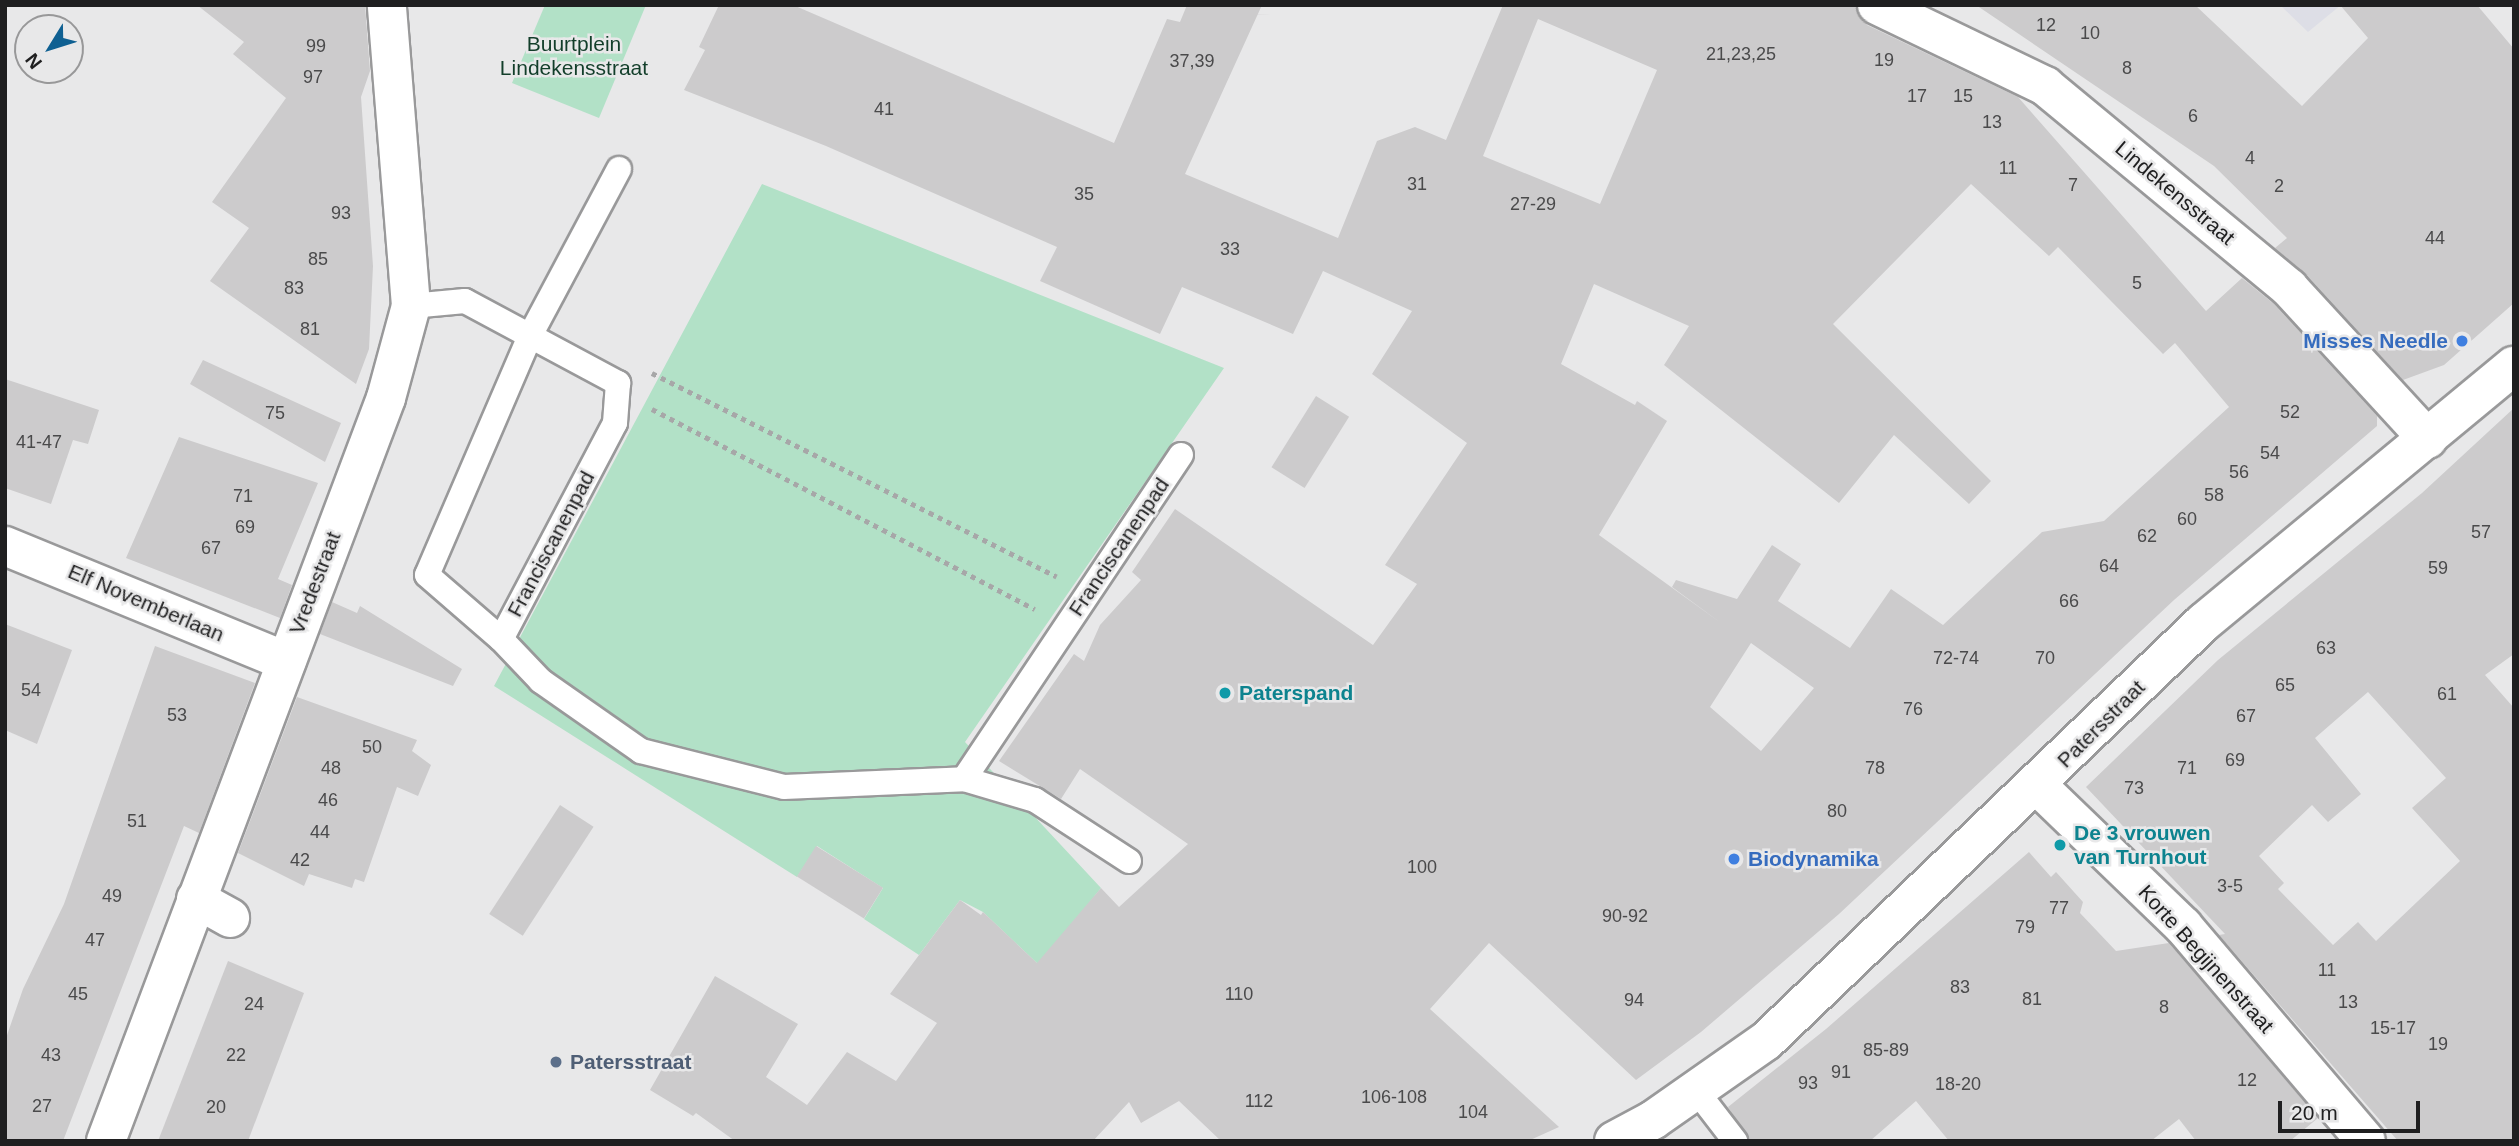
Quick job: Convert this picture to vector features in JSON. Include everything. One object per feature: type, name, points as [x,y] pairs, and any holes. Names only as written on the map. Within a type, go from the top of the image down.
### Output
[{"type":"street","name":"Vredestraat","points":[[106,1141],[386,398],[411,306],[387,5]]},
{"type":"street","name":"Lindekensstraat","points":[[1877,5],[2045,86],[2289,288],[2428,439]]},
{"type":"street","name":"Patersstraat","points":[[1614,1141],[1653,1120],[1766,1041],[2038,786],[2204,622],[2514,366]]},
{"type":"street","name":"Elf Novemberlaan","points":[[5,546],[286,662]]},
{"type":"street","name":"Korte Begijnenstraat","points":[[2038,786],[2183,926],[2366,1141]]},
{"type":"street","points":[[196,899],[230,918]]},
{"type":"lane","points":[[501,639],[427,575],[530,336],[619,169]]},
{"type":"lane","points":[[411,306],[465,301],[618,383]]},
{"type":"lane","name":"Franciscanenpad","points":[[618,383],[615,423],[501,639],[541,681],[641,751],[783,787],[964,779],[1035,800],[1129,861]]},
{"type":"lane","name":"Franciscanenpad","points":[[964,779],[1181,455]]},
{"type":"lane","points":[[1695,1089],[1735,1141]]},
{"type":"path","points":[[1067,625],[633,399],[618,383],[643,368],[1088,593]]},
{"type":"shaded area","points":[[2280,5],[2341,5],[2308,32]]},
{"type":"green space","name":"Buurtplein Lindekensstraat","points":[[545,5],[646,5],[599,118],[512,83]]},
{"type":"green space","points":[[762,184],[1224,368],[965,742],[1101,888],[1039,965],[983,912],[960,900],[919,955],[864,919],[883,888],[817,846],[797,877],[494,686]]},
{"type":"building","points":[[197,5],[365,5],[370,71],[361,97],[373,266],[369,349],[356,384],[210,281],[249,228],[212,202],[286,98],[233,54],[244,42]]},
{"type":"building","points":[[719,5],[793,5],[1114,143],[1167,19],[1180,22],[1187,5],[1262,5],[1185,174],[1338,238],[1377,141],[1415,127],[1446,140],[1503,5],[1855,5],[1867,25],[2018,97],[2206,311],[2242,278],[2274,304],[2377,416],[2377,426],[2174,600],[1839,914],[1701,1032],[1636,1080],[1489,943],[1430,1009],[1559,1127],[1528,1141],[1221,1141],[1179,1101],[1141,1123],[1129,1102],[1093,1141],[735,1141],[696,1113],[693,1116],[650,1090],[715,976],[798,1024],[766,1077],[807,1105],[847,1052],[896,1081],[937,1023],[890,994],[960,900],[981,915],[983,912],[1037,963],[1101,888],[1119,907],[1188,844],[1080,769],[1061,799],[999,761],[1074,654],[1084,661],[1100,625],[1141,580],[1132,572],[1175,509],[1373,645],[1417,584],[1385,565],[1467,443],[1372,374],[1412,311],[1323,271],[1293,334],[1182,287],[1160,334],[1040,281],[1057,247],[826,146],[684,90],[705,50],[699,47]],"holes":[[[1538,19],[1657,70],[1600,204],[1483,156]],[[1971,184],[2049,256],[2058,247],[2163,354],[2175,343],[2229,407],[2104,521],[2042,532],[1943,625],[1891,589],[1850,648],[1778,601],[1801,564],[1772,545],[1737,599],[1676,580],[1672,587],[1721,623],[1599,535],[1667,421],[1637,401],[1635,405],[1561,364],[1594,284],[1689,326],[1664,365],[1839,503],[1894,435],[1969,504],[1991,481],[1833,324]],[[1751,643],[1814,688],[1761,751],[1710,707]]]},
{"type":"building","points":[[1976,5],[2195,5],[2302,106],[2368,38],[2340,5],[2477,5],[2514,49],[2514,303],[2444,365],[2403,380],[2305,273],[2275,248],[2287,238],[2214,166]]},
{"type":"building","points":[[203,360],[341,423],[325,462],[190,384]]},
{"type":"building","points":[[5,379],[99,410],[88,444],[73,440],[51,504],[5,488]]},
{"type":"building","points":[[1316,396],[1349,417],[1305,488],[1271,467]]},
{"type":"building","points":[[2514,408],[2514,654],[2485,675],[2514,708],[2514,1141],[2398,1141],[2219,935],[2225,934],[2086,787],[2218,660],[2422,493]],"holes":[[[2368,692],[2446,778],[2412,808],[2460,861],[2376,941],[2358,922],[2333,945],[2278,889],[2284,883],[2259,856],[2312,805],[2328,822],[2361,794],[2315,738]]]},
{"type":"building","points":[[179,437],[318,483],[278,579],[292,585],[280,618],[126,558]]},
{"type":"building","points":[[332,602],[357,613],[360,606],[462,669],[453,686],[320,634]]},
{"type":"building","points":[[5,624],[72,650],[37,744],[5,730]]},
{"type":"building","points":[[155,646],[255,683],[199,833],[184,826],[63,1141],[5,1141],[5,1041],[23,989],[64,904]]},
{"type":"building","points":[[297,697],[417,740],[412,751],[431,765],[418,796],[397,787],[364,882],[355,879],[352,888],[309,874],[304,886],[238,853]]},
{"type":"building","points":[[560,805],[594,827],[523,936],[489,914]]},
{"type":"building","points":[[816,846],[883,888],[864,918],[797,877]]},
{"type":"building","points":[[2029,852],[2051,877],[2056,872],[2083,902],[2080,913],[2116,951],[2169,943],[2318,1118],[2290,1141],[2196,1141],[2179,1119],[2151,1141],[1949,1141],[1916,1101],[1870,1141],[1750,1141],[1728,1107],[1826,1029]]},
{"type":"building","points":[[228,961],[304,993],[248,1141],[158,1141]]},
{"type":"place","name":"Misses Needle","points":[[2462,341]]},
{"type":"place","name":"Paterspand","points":[[1225,693]]},
{"type":"place","name":"De 3 vrouwen van Turnhout","points":[[2060,845]]},
{"type":"place","name":"Biodynamika","points":[[1734,859]]},
{"type":"place","name":"Patersstraat","points":[[556,1062]]}]
